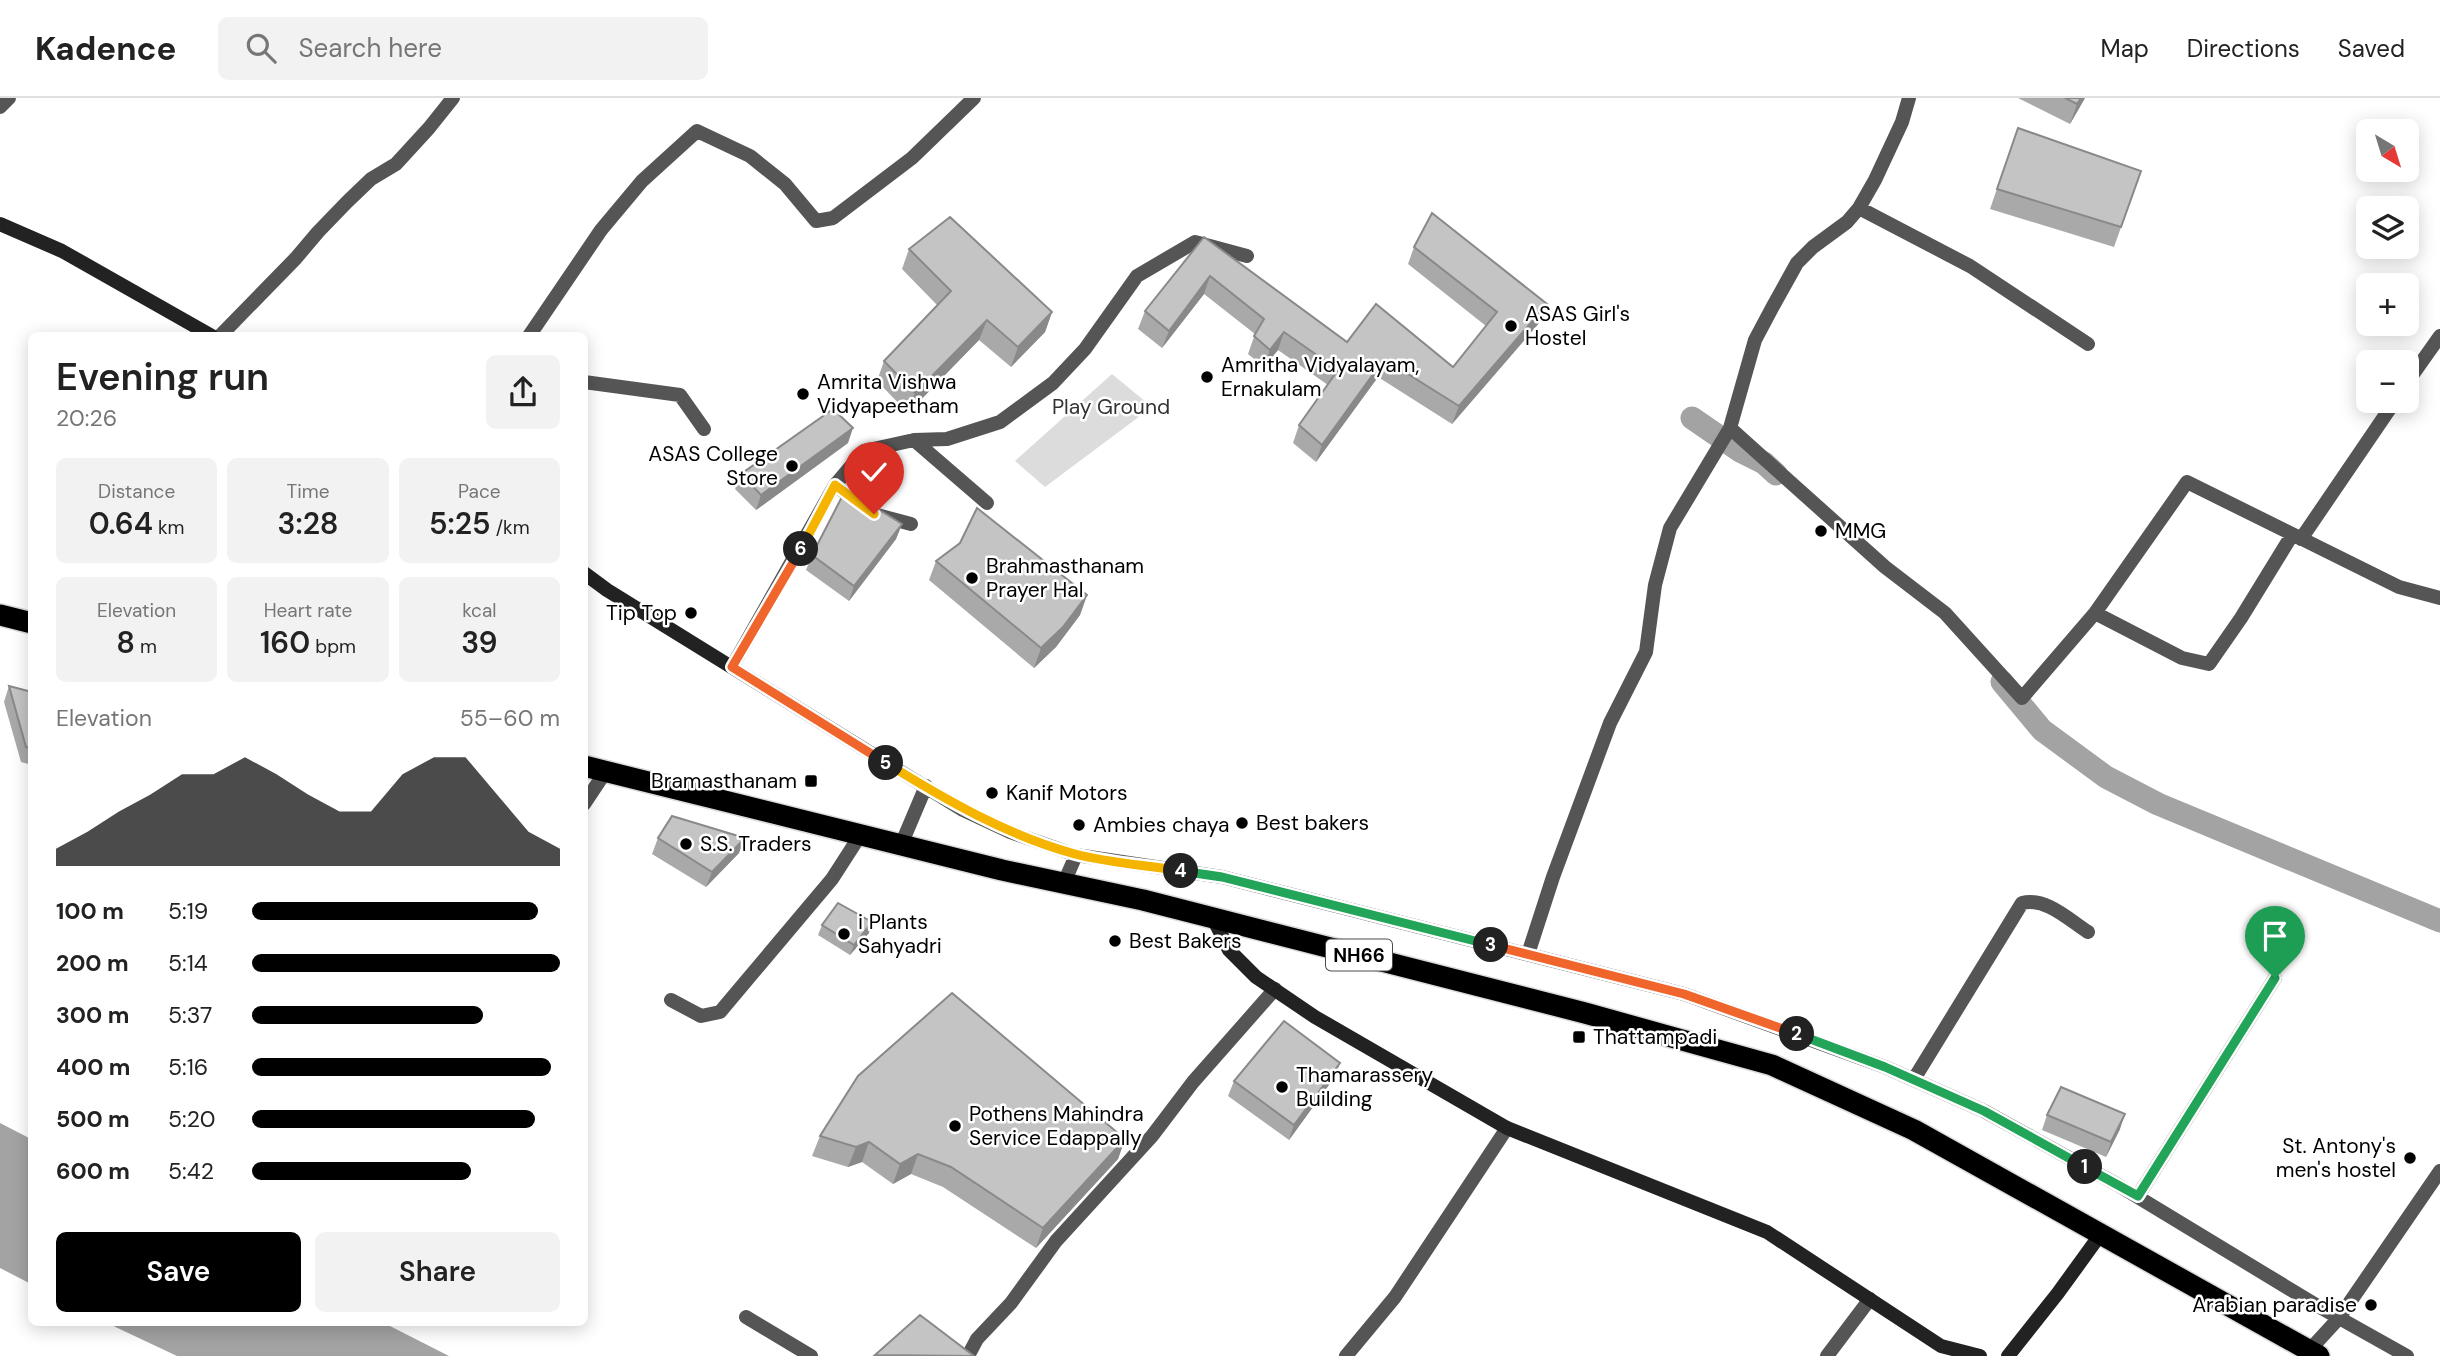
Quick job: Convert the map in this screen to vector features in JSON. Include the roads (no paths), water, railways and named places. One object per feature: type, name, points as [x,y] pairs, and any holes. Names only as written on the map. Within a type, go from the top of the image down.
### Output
[{"type":"highway","points":[[0,615],[28,622]]},
{"type":"highway","name":"NH66","points":[[588,767],[901,845],[1213,918],[1572,1010],[1772,1065],[1914,1130],[2311,1354]]},
{"type":"street","points":[[0,107],[9,98]]},
{"type":"street","points":[[224,332],[347,202],[371,179],[396,164],[453,98]]},
{"type":"street","points":[[532,332],[601,230],[642,181],[697,131],[750,156],[785,184],[816,221],[833,218],[912,158],[974,98]]},
{"type":"street","points":[[1528,954],[1553,877],[1610,723],[1646,652],[1655,585],[1670,528],[1729,430],[1755,340],[1797,263],[1813,247],[1847,222],[1859,208],[1902,122],[1909,98]]},
{"type":"street","points":[[1859,208],[1970,266],[2088,344]]},
{"type":"street","points":[[0,224],[62,251],[205,332]]},
{"type":"street","points":[[732,667],[835,485],[864,451],[914,440],[947,439],[1000,422],[1061,375],[1085,349],[1137,276],[1195,242],[1247,256]]},
{"type":"street","points":[[2419,366],[2440,336]]},
{"type":"street","points":[[588,383],[680,395],[704,429]]},
{"type":"street","points":[[2095,613],[2182,658],[2209,663],[2386,413]]},
{"type":"street","points":[[1729,430],[1885,566],[1945,613],[2022,698],[2095,613],[2187,482],[2399,587],[2440,598]]},
{"type":"street","points":[[914,440],[987,503]]},
{"type":"street","points":[[835,485],[874,514],[911,524]]},
{"type":"street","points":[[588,576],[963,810],[1010,832],[1076,855],[1222,877],[1684,994],[1837,1048],[1984,1111],[2138,1196],[2339,1318],[2407,1356]]},
{"type":"street","points":[[588,798],[606,771]]},
{"type":"street","points":[[901,845],[926,786]]},
{"type":"street","points":[[671,999],[701,1016],[720,1012],[832,879],[861,834]]},
{"type":"street","points":[[1064,883],[1076,855]]},
{"type":"street","points":[[1914,1079],[2022,903],[2031,901],[2048,906],[2088,932]]},
{"type":"street","points":[[1213,918],[1229,950],[1256,977],[1315,1017],[1507,1128],[1767,1232],[1941,1346],[1980,1356]]},
{"type":"street","points":[[2138,1196],[2275,978]]},
{"type":"street","points":[[968,1356],[977,1339],[1012,1303],[1056,1241],[1152,1136],[1193,1082],[1275,989]]},
{"type":"street","points":[[1346,1356],[1395,1297],[1507,1128]]},
{"type":"street","points":[[2311,1354],[2339,1318],[2440,1171]]},
{"type":"street","points":[[2008,1356],[2100,1235]]},
{"type":"street","points":[[1827,1356],[1870,1299]]},
{"type":"street","points":[[746,1317],[811,1356]]},
{"type":"waterway","points":[[1692,418],[1740,451],[1764,463],[1776,474]]},
{"type":"waterway","points":[[2002,682],[2042,730],[2106,777],[2158,804],[2440,921]]},
{"type":"place","name":"ASAS Girl's Hostel","points":[[1511,326]]},
{"type":"place","name":"Amritha Vidyalayam, Ernakulam","points":[[1207,377]]},
{"type":"place","name":"Amrita Vishwa Vidyapeetham","points":[[803,394]]},
{"type":"place","name":"ASAS College Store","points":[[792,466]]},
{"type":"place","name":"MMG","points":[[1821,531]]},
{"type":"place","name":"Brahmasthanam Prayer Hal","points":[[972,578]]},
{"type":"place","name":"Tip Top","points":[[691,613]]},
{"type":"place","name":"Bramasthanam","points":[[811,781]]},
{"type":"place","name":"Kanif Motors","points":[[992,793]]},
{"type":"place","name":"Best bakers","points":[[1242,823]]},
{"type":"place","name":"Ambies chaya","points":[[1079,825]]},
{"type":"place","name":"S.S. Traders","points":[[686,844]]},
{"type":"place","name":"i Plants Sahyadri","points":[[844,934]]},
{"type":"place","name":"Best Bakers","points":[[1115,941]]},
{"type":"place","name":"Thattampadi","points":[[1579,1037]]},
{"type":"place","name":"Thamarassery Building","points":[[1282,1087]]},
{"type":"place","name":"Pothens Mahindra Service Edappally","points":[[955,1126]]},
{"type":"place","name":"St. Antony's men's hostel","points":[[2410,1158]]},
{"type":"place","name":"Arabian paradise","points":[[2371,1305]]},
{"type":"park label","name":"Play Ground","points":[[1111,407]]}]
